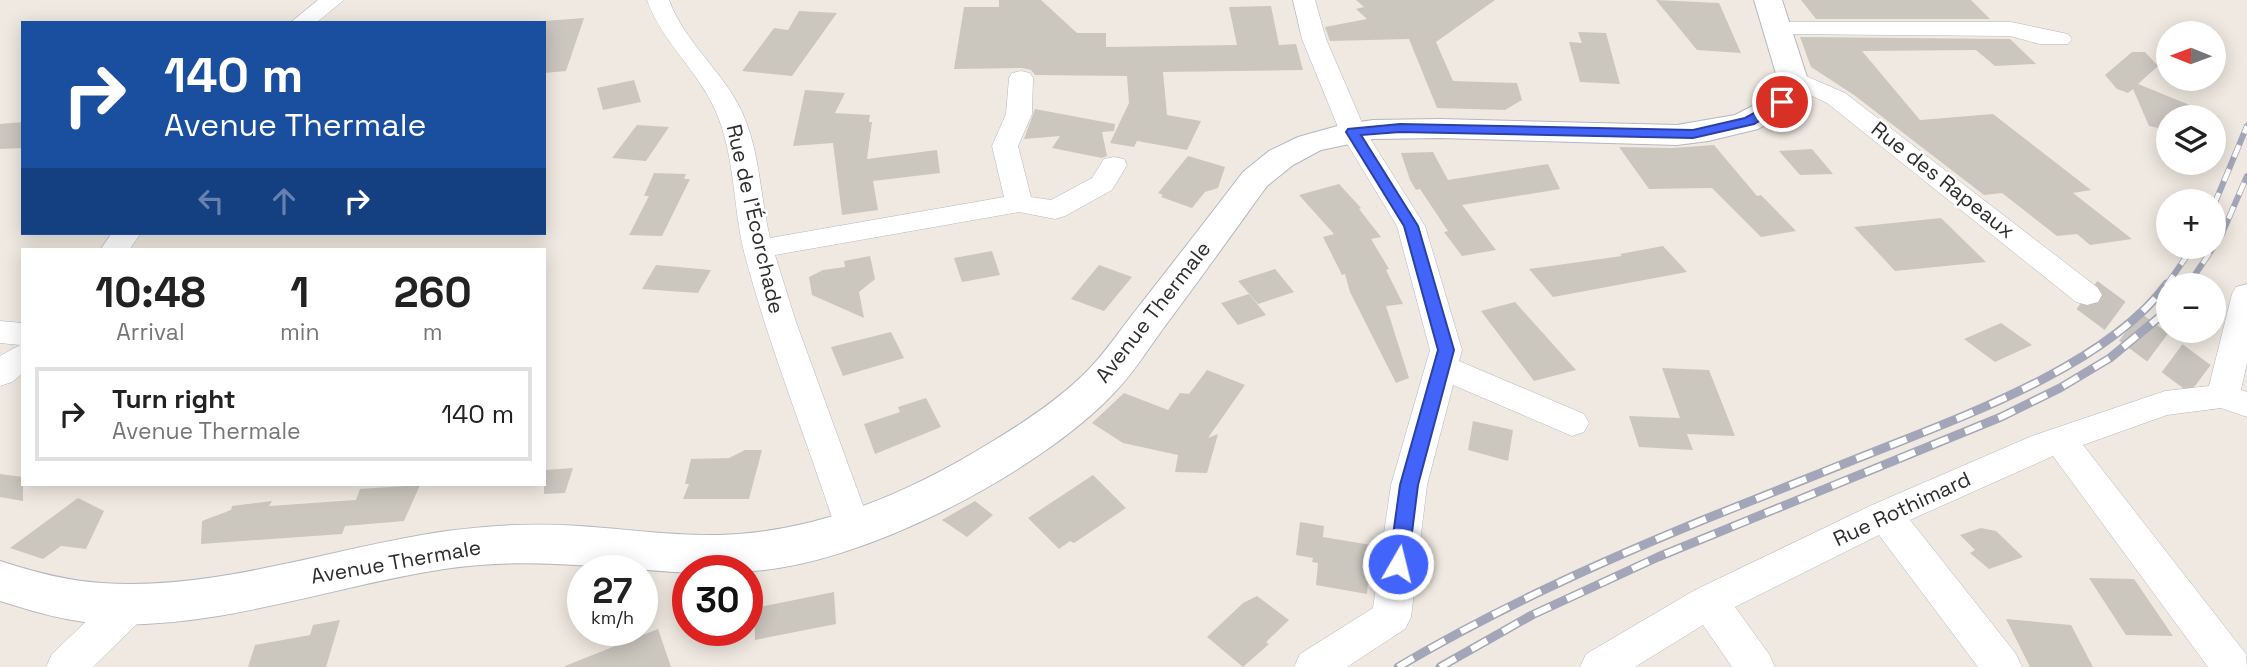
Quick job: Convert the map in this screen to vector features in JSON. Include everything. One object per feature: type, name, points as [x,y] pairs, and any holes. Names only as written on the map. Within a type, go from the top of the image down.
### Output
[{"type":"main road","points":[[1772,15],[1792,77]]},
{"type":"main road","name":"Avenue Thermale","points":[[0,581],[38,594],[79,601],[133,602],[213,596],[378,561],[475,546],[531,543],[721,554],[787,547],[854,530],[894,514],[969,477],[1080,402],[1118,361],[1266,168],[1298,147],[1353,132],[1400,128],[1676,135],[1708,132],[1749,121],[1773,109],[1782,102],[1792,77]]},
{"type":"street","points":[[304,21],[333,0]]},
{"type":"street","name":"Rue de l'Écorchade","points":[[658,0],[663,19],[728,109],[738,137],[758,249],[782,331],[854,530]]},
{"type":"street","points":[[1304,0],[1314,39],[1353,132],[1411,226],[1446,350],[1409,485],[1391,617],[1314,667]]},
{"type":"street","points":[[1772,15],[2011,29],[2060,39]]},
{"type":"street","name":"Rue des Rapeaux","points":[[1792,77],[1836,98],[2087,295]]},
{"type":"street","points":[[1019,204],[1005,146],[1019,114],[1021,78]]},
{"type":"street","points":[[758,249],[1019,204],[1055,210],[1102,184],[1114,165]]},
{"type":"street","points":[[2235,401],[2247,294]]},
{"type":"street","points":[[0,332],[21,334]]},
{"type":"street","points":[[0,374],[21,357]]},
{"type":"street","points":[[1441,366],[1572,423]]},
{"type":"street","name":"Rue Rothimard","points":[[1600,667],[1709,602],[1885,515],[2044,445],[2165,403],[2235,401]]},
{"type":"street","points":[[2061,440],[2232,667]]},
{"type":"street","points":[[1885,515],[2002,667]]},
{"type":"street","points":[[65,667],[133,602]]},
{"type":"street","points":[[1709,602],[1755,667]]},
{"type":"building","points":[[999,0],[1041,0],[1077,33],[1106,33],[1106,47],[1237,45],[1229,7],[1271,6],[1279,45],[1296,44],[1303,70],[1163,72],[1167,115],[1201,121],[1187,150],[1137,141],[1134,147],[1110,143],[1129,103],[1127,76],[1035,75],[1031,70],[1022,68],[954,69],[964,7],[999,7]]},
{"type":"building","points":[[1356,0],[1495,0],[1436,42],[1453,81],[1517,83],[1522,100],[1505,110],[1437,108],[1409,39],[1330,41],[1325,27],[1367,19],[1356,9],[1364,7]]},
{"type":"building","points":[[1656,0],[1719,3],[1741,53],[1697,50]]},
{"type":"building","points":[[1801,0],[1971,0],[1990,19],[1816,19]]},
{"type":"building","points":[[799,11],[837,13],[792,76],[742,71],[774,28],[788,30]]},
{"type":"building","points":[[584,18],[566,71],[546,73],[544,21]]},
{"type":"building","points":[[1578,32],[1606,33],[1620,84],[1580,82],[1569,42],[1582,43]]},
{"type":"building","points":[[1800,37],[2010,39],[2036,64],[1995,66],[1976,50],[1862,51],[1920,120],[1993,114],[2091,190],[2073,193],[2132,239],[2090,245],[2077,234],[2057,236],[2002,193],[1984,195],[1854,95],[1811,67]]},
{"type":"building","points":[[2132,52],[2145,52],[2156,64],[2156,68],[2138,84],[2190,105],[2156,105],[2156,127],[2149,126],[2133,89],[2128,93],[2117,89],[2105,75]]},
{"type":"building","points":[[634,80],[641,102],[603,110],[597,88]]},
{"type":"building","points":[[805,90],[845,93],[835,113],[870,115],[869,122],[872,122],[867,159],[937,150],[940,173],[873,181],[878,210],[842,215],[833,143],[793,146]]},
{"type":"building","points":[[1035,109],[1115,124],[1114,131],[1102,132],[1107,156],[1102,158],[1052,148],[1060,136],[1024,139]]},
{"type":"building","points":[[21,122],[21,148],[0,149],[0,124]]},
{"type":"building","points":[[637,125],[669,127],[646,161],[612,158]]},
{"type":"building","points":[[1714,145],[1757,196],[1761,195],[1796,231],[1761,237],[1712,188],[1649,189],[1619,147],[1672,148]]},
{"type":"building","points":[[1812,149],[1833,174],[1800,175],[1779,151]]},
{"type":"building","points":[[1433,152],[1448,180],[1548,164],[1560,189],[1462,205],[1496,250],[1462,256],[1444,232],[1448,231],[1420,189],[1416,190],[1410,180],[1401,153]]},
{"type":"building","points":[[1188,156],[1225,167],[1218,188],[1205,192],[1192,208],[1161,197],[1163,195],[1158,193]]},
{"type":"building","points":[[654,173],[686,174],[684,179],[690,179],[662,236],[629,235],[649,196],[644,196]]},
{"type":"building","points":[[1339,184],[1361,208],[1359,209],[1381,237],[1371,239],[1389,269],[1386,270],[1403,304],[1386,306],[1409,378],[1396,383],[1350,292],[1345,274],[1342,275],[1323,237],[1334,234],[1299,195]]},
{"type":"building","points":[[1941,218],[1986,262],[1895,271],[1854,227]]},
{"type":"building","points":[[1663,246],[1687,272],[1553,297],[1529,269],[1622,256],[1620,254]]},
{"type":"building","points":[[992,251],[1000,275],[962,282],[954,258]]},
{"type":"building","points":[[870,256],[875,279],[859,292],[864,318],[812,295],[809,277],[823,270],[845,267],[844,261]]},
{"type":"building","points":[[656,265],[711,270],[698,293],[642,289]]},
{"type":"building","points":[[1099,265],[1132,277],[1104,311],[1071,299]]},
{"type":"building","points":[[1275,269],[1294,292],[1258,304],[1238,281]]},
{"type":"building","points":[[1249,294],[1266,315],[1238,325],[1221,303]]},
{"type":"building","points":[[1515,302],[1576,370],[1534,381],[1481,311]]},
{"type":"building","points":[[2001,323],[2032,345],[1995,362],[1964,339]]},
{"type":"building","points":[[891,332],[904,358],[843,376],[831,347]]},
{"type":"building","points":[[1662,368],[1709,370],[1735,436],[1687,434],[1693,450],[1639,447],[1629,416],[1680,418]]},
{"type":"building","points":[[1207,370],[1245,385],[1208,438],[1218,434],[1207,473],[1175,472],[1178,455],[1123,443],[1092,423],[1124,393],[1168,410],[1180,393],[1189,394]]},
{"type":"building","points":[[926,398],[941,427],[875,454],[864,424],[900,412],[898,407]]},
{"type":"building","points":[[1473,421],[1513,430],[1508,461],[1468,450]]},
{"type":"building","points":[[745,450],[762,450],[749,499],[683,499],[689,484],[685,484],[691,459],[729,458]]},
{"type":"building","points":[[573,468],[565,493],[544,494],[546,470]]},
{"type":"building","points":[[0,474],[21,477],[23,501],[0,497]]},
{"type":"building","points":[[1093,475],[1126,508],[1074,543],[1070,541],[1059,549],[1028,518]]},
{"type":"building","points":[[420,486],[404,521],[345,526],[342,534],[201,544],[202,521],[231,510],[232,506],[272,501],[269,506],[356,500],[360,489]]},
{"type":"building","points":[[78,498],[104,511],[86,549],[61,546],[43,559],[10,548]]},
{"type":"building","points":[[975,501],[993,515],[967,537],[942,520]]},
{"type":"building","points":[[1300,522],[1324,526],[1323,537],[1371,545],[1367,594],[1316,585],[1318,563],[1312,562],[1313,558],[1296,555]]},
{"type":"building","points":[[1981,528],[1996,531],[2023,557],[1989,569],[1970,553],[1975,550],[1960,535]]},
{"type":"building","points":[[2089,578],[2134,579],[2173,636],[2126,635]]},
{"type":"building","points":[[834,592],[836,624],[763,638],[763,606]]},
{"type":"building","points":[[1257,596],[1289,620],[1266,642],[1269,644],[1243,667],[1207,637],[1243,603]]},
{"type":"building","points":[[2006,619],[2071,625],[2093,667],[2030,667]]},
{"type":"building","points":[[340,620],[326,667],[248,667],[255,645],[310,635],[313,625]]},
{"type":"building","points":[[658,629],[671,667],[565,667],[615,646],[658,646]]},
{"type":"tunnel","points":[[2087,295],[2223,396]]},
{"type":"railway","points":[[2221,189],[2247,126]]},
{"type":"railway","points":[[2196,273],[2221,236],[2247,176]]},
{"type":"railway","points":[[2175,273],[2185,259]]},
{"type":"railway","points":[[1398,667],[1510,606],[1586,570],[1703,520],[1947,423],[2031,385],[2108,340],[2141,313],[2156,296]]},
{"type":"railway","points":[[1440,667],[1532,615],[1658,557],[2001,417],[2060,388],[2110,358],[2156,320]]},
{"type":"route","points":[[1398,564],[1409,485],[1446,350],[1411,226],[1353,132],[1400,128],[1693,134],[1721,130],[1749,121],[1782,102]]}]
